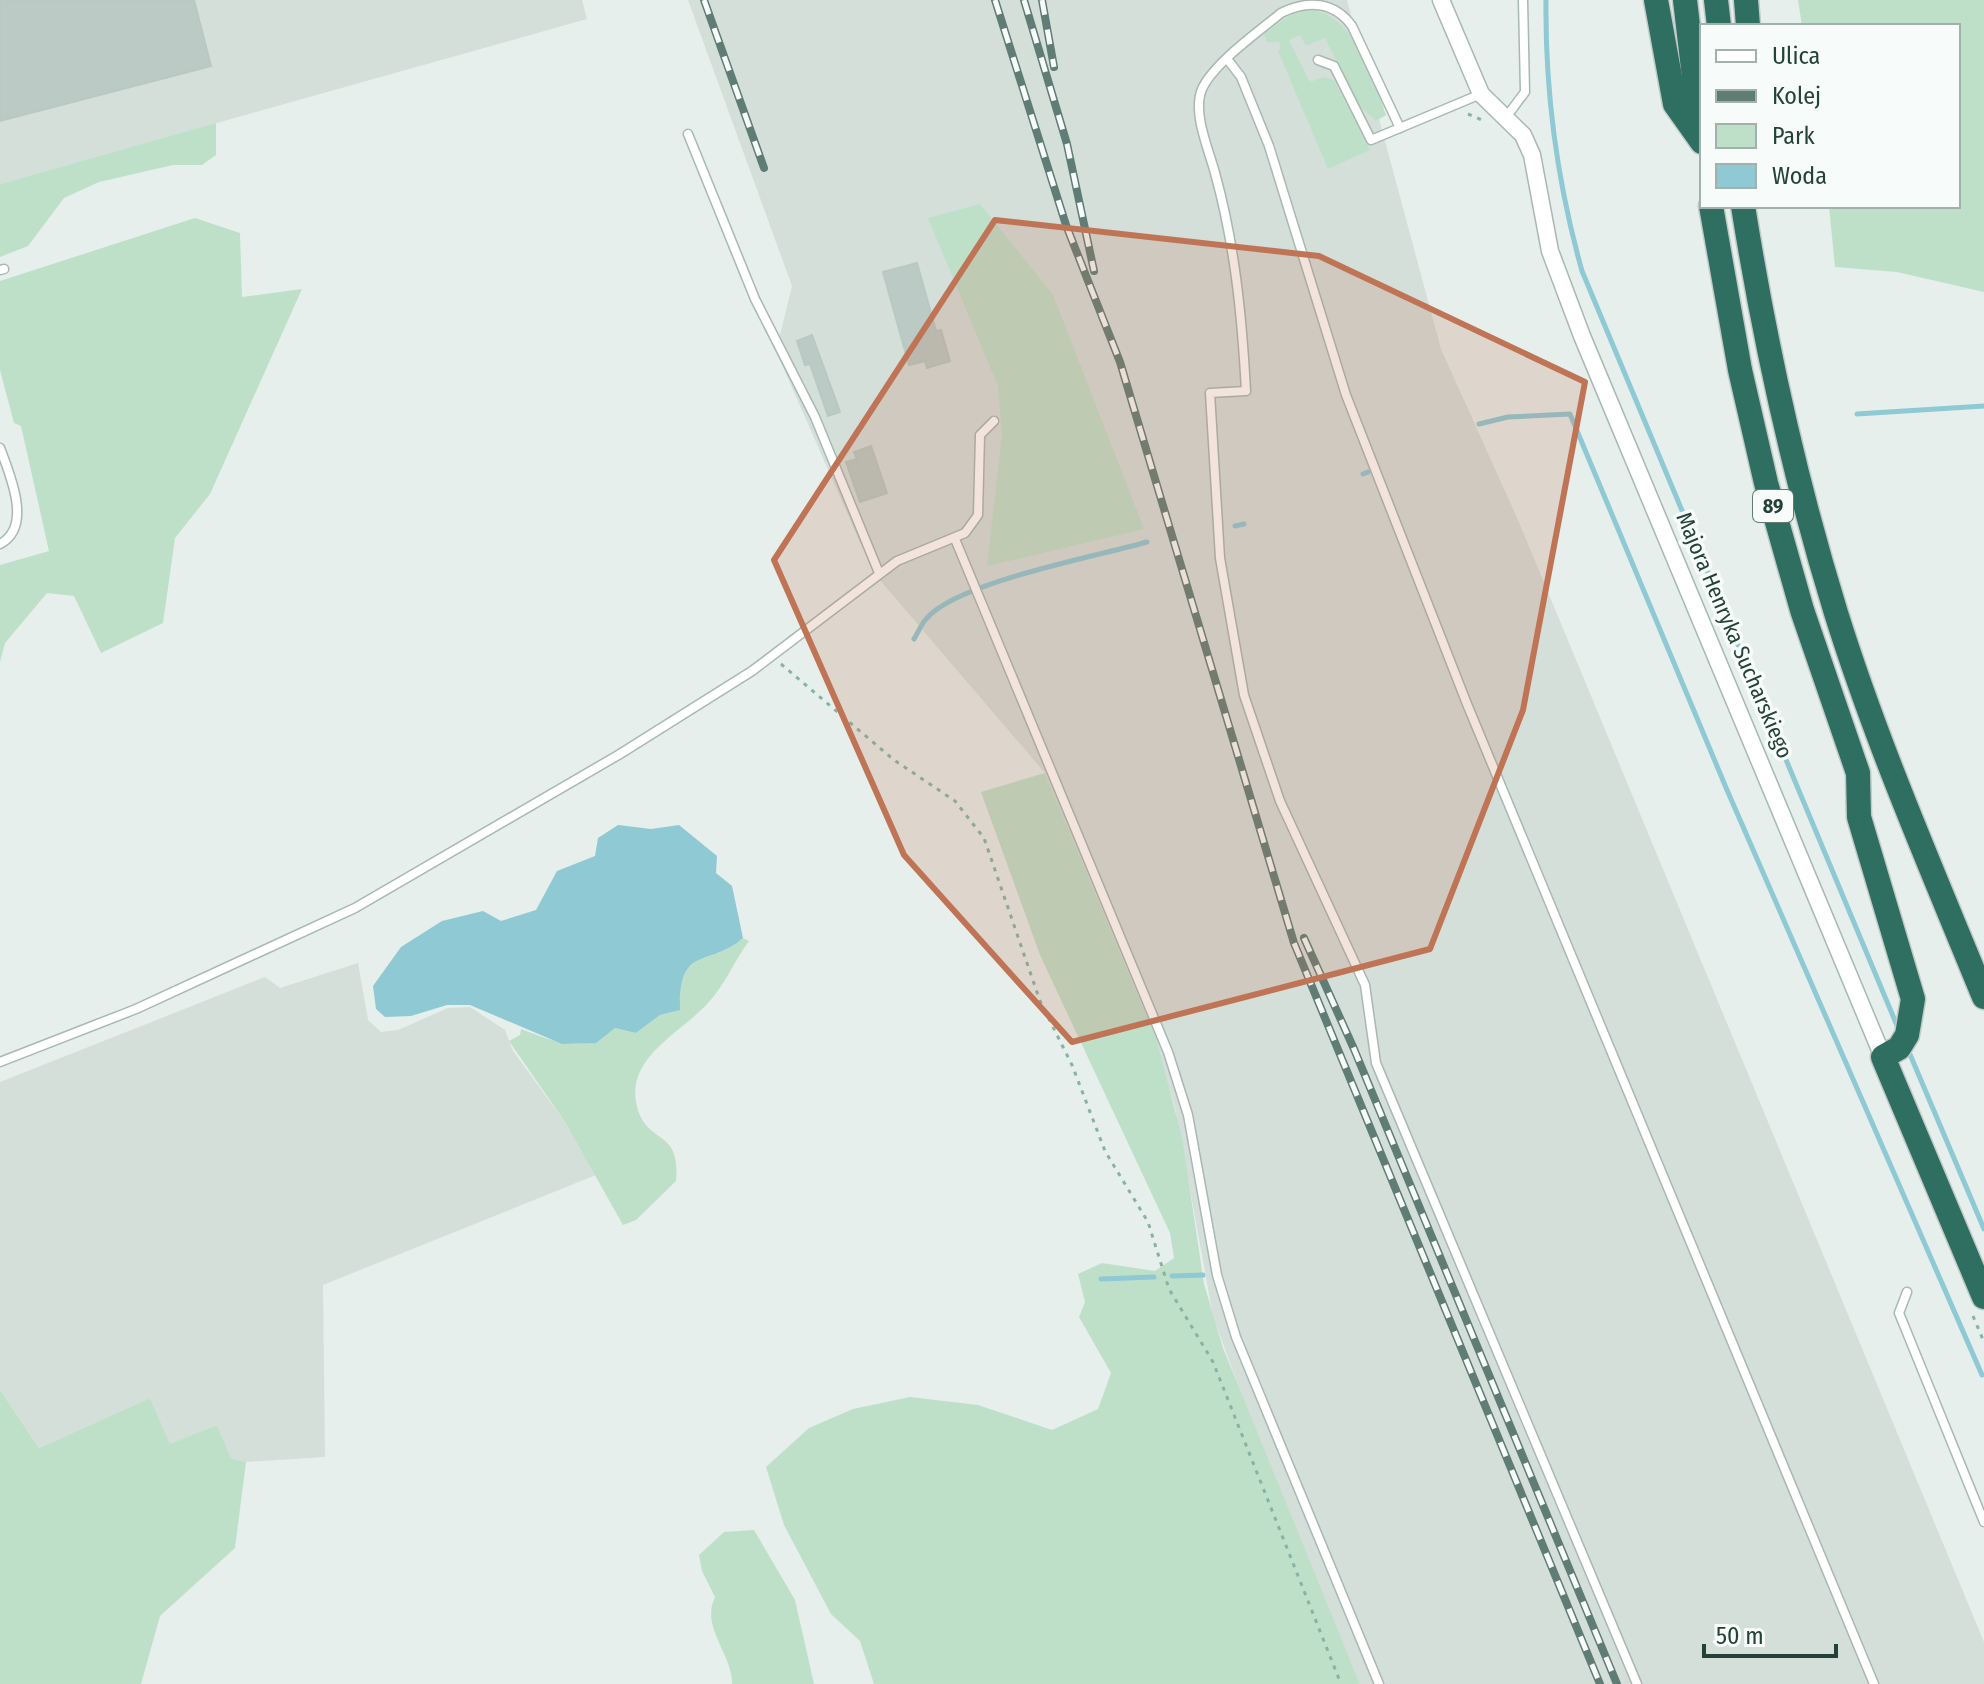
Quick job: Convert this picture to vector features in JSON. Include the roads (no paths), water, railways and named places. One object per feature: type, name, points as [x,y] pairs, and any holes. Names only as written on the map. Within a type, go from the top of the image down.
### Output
[{"type":"highway","points":[[1656,0],[1675,104],[1700,140]]},
{"type":"highway","points":[[1685,0],[1700,126]]},
{"type":"highway","points":[[1716,0],[1719,24]]},
{"type":"highway","points":[[1746,0],[1748,24]]},
{"type":"highway","name":"89","points":[[1711,208],[1740,370],[1766,483],[1802,610],[1858,773],[1859,817],[1913,999],[1907,1035],[1899,1048],[1883,1057]]},
{"type":"highway","name":"89","points":[[1743,208],[1777,389],[1836,612],[1883,749],[1984,997]]},
{"type":"highway","name":"Majora Henryka Sucharskiego","points":[[1883,1057],[1984,1297]]},
{"type":"street","name":"Majora Henryka Sucharskiego","points":[[1441,0],[1481,94],[1507,116],[1523,135],[1532,155],[1550,251],[1582,336],[1883,1057]]},
{"type":"lane","points":[[1507,116],[1525,92],[1523,0]]},
{"type":"lane","points":[[1400,128],[1352,26],[1334,8],[1308,3],[1281,13],[1203,87],[1199,108],[1226,215],[1241,309],[1246,391],[1210,393],[1220,558],[1244,695],[1280,801],[1365,985],[1376,1063],[1637,1684]]},
{"type":"lane","points":[[1228,60],[1245,84],[1269,146],[1340,380],[1457,678],[1874,1684]]},
{"type":"lane","points":[[1318,60],[1334,66],[1371,140],[1481,94]]},
{"type":"lane","points":[[688,134],[755,299],[815,417],[879,573]]},
{"type":"lane","points":[[0,1062],[136,1009],[355,908],[620,754],[773,656],[897,561],[955,539],[973,525],[978,515],[980,435],[994,421]]},
{"type":"lane","points":[[0,448],[18,516],[12,535],[0,544]]},
{"type":"lane","points":[[955,539],[1168,1052],[1188,1115],[1217,1275],[1236,1337],[1379,1684]]},
{"type":"lane","points":[[1907,1292],[1899,1313],[1984,1522]]},
{"type":"water","points":[[618,825],[651,829],[679,825],[717,856],[716,873],[732,886],[743,938],[690,966],[684,975],[680,1010],[660,1015],[636,1033],[615,1028],[596,1043],[562,1044],[470,1005],[447,1005],[411,1016],[385,1017],[376,1009],[373,986],[401,947],[442,921],[483,911],[501,921],[536,910],[557,871],[595,856],[598,838]]},
{"type":"waterway","points":[[1546,0],[1554,137],[1582,271],[1898,1028]]},
{"type":"waterway","points":[[1857,414],[1984,406]]},
{"type":"waterway","points":[[1479,424],[1508,417],[1570,414],[1727,790],[1982,1375]]},
{"type":"waterway","points":[[1363,474],[1368,472]]},
{"type":"waterway","points":[[1235,526],[1244,524]]},
{"type":"waterway","points":[[914,639],[927,618],[943,605],[968,593],[1030,572],[1147,542]]},
{"type":"waterway","points":[[1909,1052],[1984,1229]]},
{"type":"waterway","points":[[1172,1276],[1203,1275]]},
{"type":"waterway","points":[[1101,1279],[1154,1277]]},
{"type":"railway","points":[[704,0],[764,168]]},
{"type":"railway","points":[[995,0],[1066,225],[1120,362],[1294,943],[1600,1684]]},
{"type":"railway","points":[[1024,0],[1067,144],[1094,271]]},
{"type":"railway","points":[[1042,0],[1054,67]]},
{"type":"railway","points":[[1304,938],[1354,1049],[1617,1684]]}]
